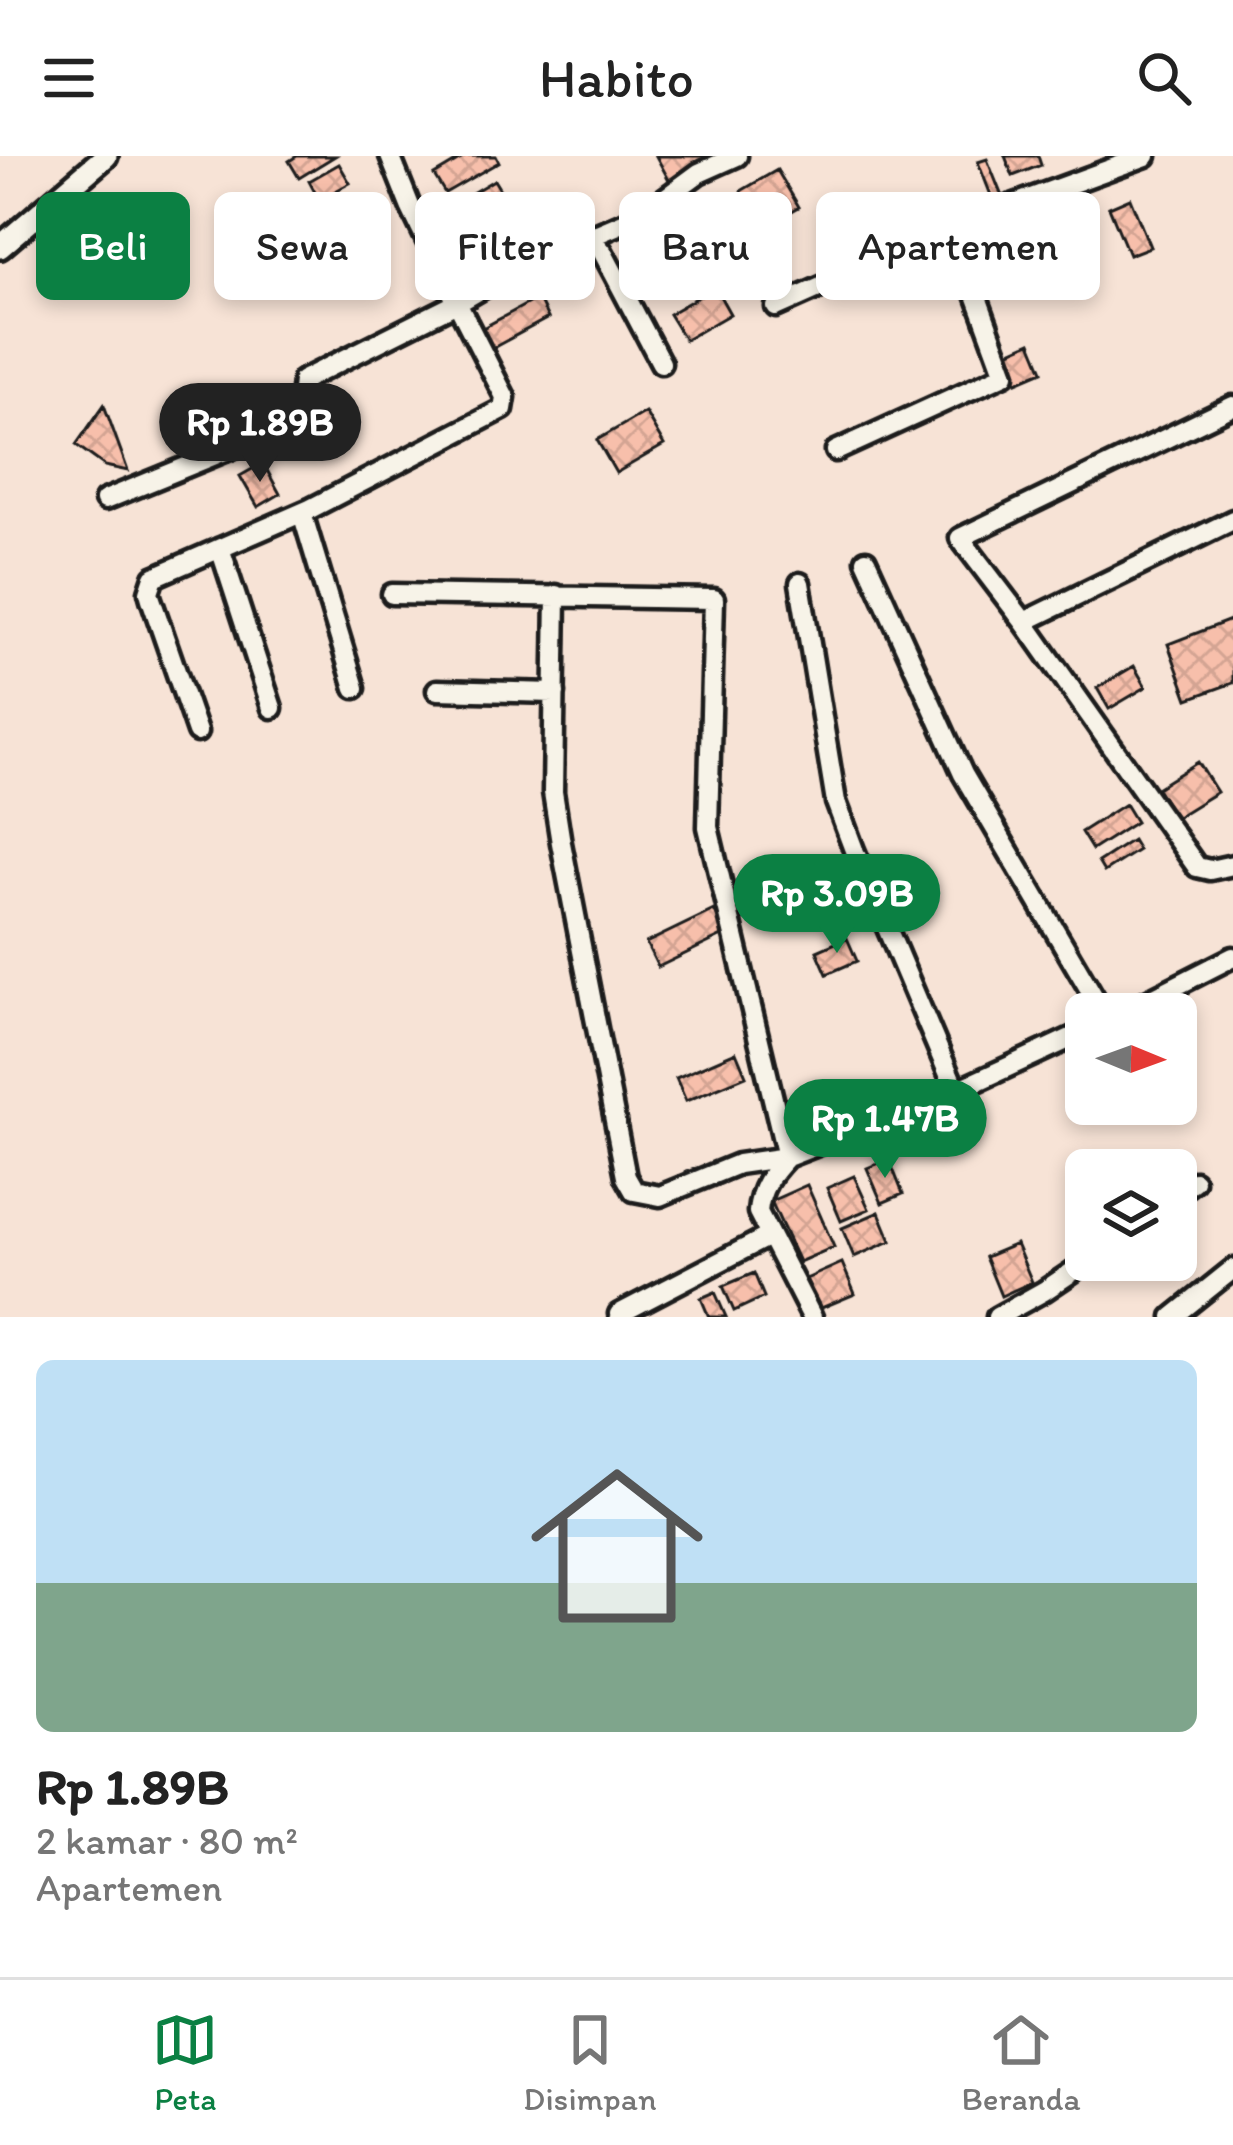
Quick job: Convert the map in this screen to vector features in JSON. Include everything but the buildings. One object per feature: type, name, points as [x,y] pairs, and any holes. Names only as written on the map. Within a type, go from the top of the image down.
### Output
[{"type":"street","points":[[0,247],[106,156]]},
{"type":"street","points":[[196,732],[149,592],[154,577],[302,513],[505,407],[505,397],[390,156]]},
{"type":"street","points":[[595,236],[642,215],[700,173],[737,156]]},
{"type":"street","points":[[1050,192],[1146,156]]},
{"type":"street","points":[[595,243],[661,363]]},
{"type":"street","points":[[776,308],[816,290]]},
{"type":"street","points":[[105,500],[301,419],[308,411],[303,380],[462,300]]},
{"type":"street","points":[[836,451],[1005,374],[978,300]]},
{"type":"street","points":[[1233,406],[959,538],[1197,867],[1210,870],[1233,865]]},
{"type":"street","points":[[302,513],[355,688]]},
{"type":"street","points":[[1024,622],[1233,520]]},
{"type":"street","points":[[220,548],[272,708]]},
{"type":"street","points":[[866,560],[963,774],[1092,993]]},
{"type":"street","points":[[800,583],[836,802],[956,1091]]},
{"type":"street","points":[[392,594],[714,598],[708,827],[787,1157]]},
{"type":"street","points":[[556,595],[553,792],[626,1177],[634,1191],[660,1196],[738,1164],[787,1157],[956,1091],[1065,1041]]},
{"type":"street","points":[[436,690],[555,692]]},
{"type":"street","points":[[1162,993],[1233,957]]},
{"type":"street","points":[[787,1157],[768,1178],[758,1211],[812,1317]]},
{"type":"street","points":[[619,1314],[769,1236]]},
{"type":"street","points":[[1172,1317],[1233,1269]]},
{"type":"street","points":[[997,1317],[1065,1277]]}]
